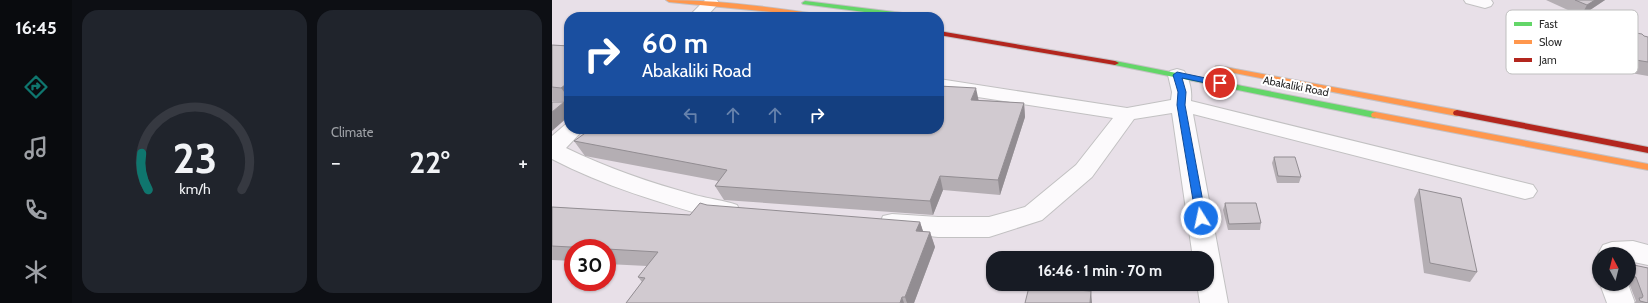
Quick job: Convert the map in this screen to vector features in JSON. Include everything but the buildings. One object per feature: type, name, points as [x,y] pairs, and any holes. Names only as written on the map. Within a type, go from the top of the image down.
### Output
[{"type":"highway","points":[[669,0],[711,3],[783,12]]},
{"type":"highway","points":[[798,3],[876,12]]},
{"type":"highway","name":"Abakaliki Road","points":[[944,34],[1033,48],[1177,75],[1648,167]]},
{"type":"highway","name":"Abakaliki Road","points":[[1210,66],[1648,150]]},
{"type":"street","points":[[701,12],[711,3]]},
{"type":"street","points":[[1177,75],[1182,92],[1181,105],[1214,303]]},
{"type":"street","points":[[944,86],[1127,114],[1181,105],[1525,191]]},
{"type":"street","points":[[867,221],[938,227],[989,227],[1033,214],[1084,171],[1127,114]]},
{"type":"street","points":[[568,134],[552,149],[579,165],[650,192],[717,210],[749,212]]},
{"type":"street","points":[[1636,252],[1648,255]]},
{"type":"street","points":[[1617,291],[1621,303]]},
{"type":"traffic: fast","points":[[805,3],[878,12]]},
{"type":"traffic: fast","points":[[1115,63],[1375,115]]},
{"type":"traffic: slow","points":[[669,0],[790,12]]},
{"type":"traffic: slow","points":[[1219,68],[1457,113]]},
{"type":"traffic: slow","points":[[1375,115],[1648,167]]},
{"type":"traffic: jam","points":[[944,34],[1115,63]]},
{"type":"traffic: jam","points":[[1457,113],[1648,150]]},
{"type":"route","points":[[1201,218],[1181,105],[1182,92],[1177,75],[1220,83]]}]
